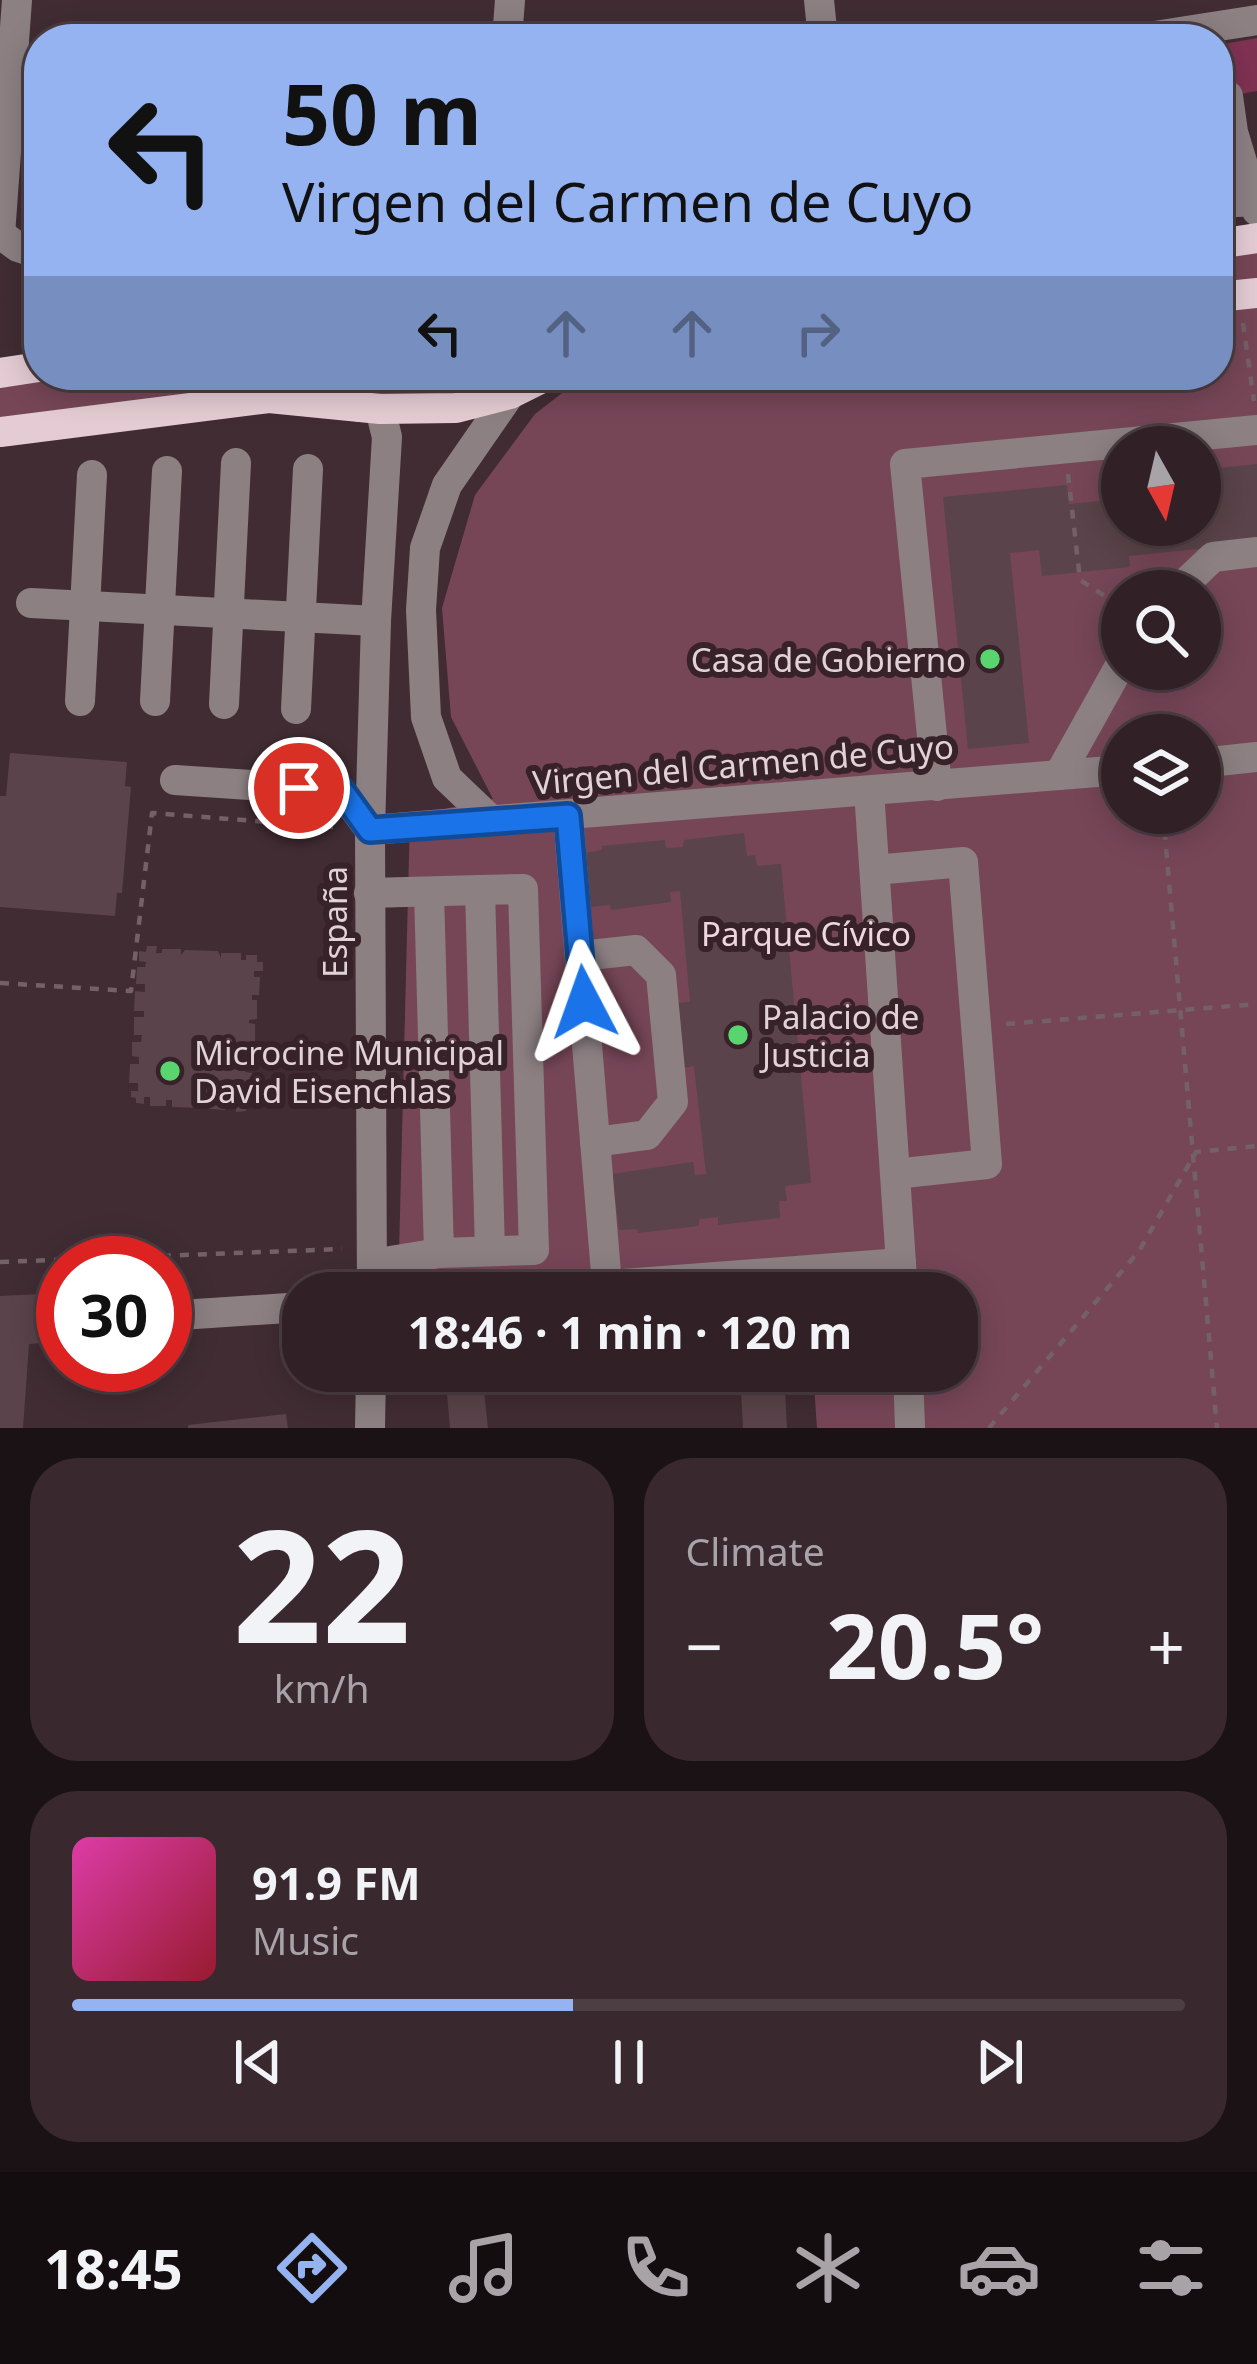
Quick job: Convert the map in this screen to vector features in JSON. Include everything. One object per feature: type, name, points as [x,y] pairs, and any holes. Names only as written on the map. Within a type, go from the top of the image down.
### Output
[{"type":"main road","points":[[349,390],[370,408]]},
{"type":"main road","points":[[0,432],[269,398],[370,408],[456,407],[518,390]]},
{"type":"street","points":[[17,0],[24,44]]},
{"type":"street","points":[[1182,24],[1215,13],[1257,20]]},
{"type":"street","points":[[24,70],[0,232],[24,250]]},
{"type":"street","points":[[1236,132],[1256,205]]},
{"type":"street","points":[[491,820],[446,778],[426,717],[421,610],[424,548],[447,485],[510,394]]},
{"type":"street","name":"España","points":[[370,408],[387,437],[370,830],[372,1268]]},
{"type":"street","points":[[937,785],[905,464],[1065,448],[1256,416]]},
{"type":"street","points":[[224,704],[236,463]]},
{"type":"street","points":[[296,709],[308,469]]},
{"type":"street","points":[[155,701],[167,471]]},
{"type":"street","points":[[80,700],[92,475]]},
{"type":"street","points":[[1200,570],[1214,557],[1257,552]]},
{"type":"street","points":[[31,603],[376,620]]},
{"type":"street","points":[[1059,775],[1106,690]]},
{"type":"street","points":[[1221,761],[1257,757]]},
{"type":"street","name":"Virgen del Carmen de Cuyo","points":[[370,830],[1101,772]]},
{"type":"street","points":[[175,780],[341,790],[370,830]]},
{"type":"street","points":[[869,791],[902,1272]]},
{"type":"street","points":[[568,816],[606,1272]]},
{"type":"street","points":[[875,870],[963,862],[987,1164],[895,1174]]},
{"type":"street","points":[[369,893],[523,889],[534,1250],[439,1253],[372,1268]]},
{"type":"street","points":[[480,890],[490,1251]]},
{"type":"street","points":[[429,892],[439,1253]]},
{"type":"street","points":[[581,956],[636,950],[661,975],[673,1102],[647,1135],[595,1142]]},
{"type":"street","points":[[192,1314],[282,1308]]},
{"type":"street","points":[[370,1428],[371,1392]]},
{"type":"street","points":[[909,1392],[910,1428]]},
{"type":"path","points":[[1238,295],[1256,416]]},
{"type":"path","points":[[1065,448],[1081,580],[1101,593]]},
{"type":"path","points":[[0,983],[131,991],[152,813],[370,830]]},
{"type":"path","points":[[1164,834],[1196,1152],[1217,1428]]},
{"type":"path","points":[[974,1027],[1257,1004]]},
{"type":"path","points":[[1196,1152],[1257,1146]]},
{"type":"path","points":[[989,1428],[1139,1251],[1196,1152]]},
{"type":"path","points":[[0,1262],[372,1268]]},
{"type":"green space","points":[[1257,251],[1257,287],[1233,289],[1233,255]]},
{"type":"green space","name":"Parque Cívico","points":[[1257,307],[1257,1428],[817,1428],[814,1392],[978,1392],[978,1272],[399,1272],[410,816],[493,799],[451,717],[442,608],[475,495],[535,414],[566,390],[1233,390],[1233,310]]},
{"type":"green space","points":[[0,373],[24,374],[24,390],[471,390],[451,396],[0,425]]},
{"type":"shaded area","points":[[1257,38],[1257,91],[1233,95],[1233,42]]},
{"type":"pier","points":[[24,296],[24,343],[0,346],[0,300]]},
{"type":"building","name":"Casa de Gobierno","points":[[1257,464],[1257,543],[1129,556],[1130,567],[1042,576],[1039,550],[1010,553],[1029,743],[968,749],[943,497],[1067,485],[1069,504],[1101,501],[1101,546],[1221,546],[1221,468]]},
{"type":"building","points":[[10,753],[127,762],[125,786],[131,787],[122,893],[117,893],[115,916],[0,907],[0,796],[6,796]]},
{"type":"building","name":"Palacio de Justicia","points":[[744,833],[747,856],[755,855],[757,866],[781,864],[811,1183],[785,1186],[787,1201],[779,1201],[780,1218],[718,1225],[718,1217],[699,1219],[699,1226],[638,1233],[637,1229],[619,1230],[612,1174],[693,1162],[695,1175],[706,1174],[694,1066],[683,1068],[676,1003],[690,1002],[680,891],[670,892],[671,902],[611,910],[610,905],[590,907],[585,853],[602,850],[602,846],[665,840],[666,848],[683,847],[684,840]]},
{"type":"building","points":[[147,946],[157,946],[156,953],[181,949],[181,955],[185,950],[218,951],[221,958],[221,953],[241,953],[241,960],[257,955],[257,962],[263,962],[263,971],[254,971],[254,977],[260,977],[259,995],[252,995],[257,1000],[257,1019],[249,1020],[255,1024],[255,1044],[249,1044],[254,1050],[254,1067],[245,1067],[245,1072],[252,1073],[252,1092],[245,1092],[251,1097],[251,1107],[246,1111],[236,1112],[236,1104],[225,1104],[225,1110],[210,1109],[210,1102],[202,1101],[202,1108],[172,1107],[172,1100],[166,1100],[166,1106],[150,1106],[150,1097],[144,1097],[144,1104],[131,1097],[138,1083],[129,1083],[130,1064],[139,1064],[139,1057],[132,1056],[132,1042],[141,1042],[142,1035],[134,1035],[134,1017],[144,1017],[144,1011],[134,1011],[135,991],[145,992],[145,984],[136,984],[137,967],[145,967],[139,951],[146,952]]},
{"type":"building","points":[[36,1294],[36,1343],[29,1344],[23,1428],[0,1428],[0,1296]]},
{"type":"building","points":[[484,1392],[488,1428],[450,1428],[447,1394],[432,1394]]},
{"type":"building","points":[[741,1392],[785,1392],[787,1428],[743,1428]]},
{"type":"building","points":[[286,1414],[288,1428],[188,1428],[188,1425]]},
{"type":"place","name":"Casa de Gobierno","points":[[990,659]]},
{"type":"place","name":"Palacio de Justicia","points":[[738,1035]]},
{"type":"place","name":"Microcine Municipal David Eisenchlas","points":[[170,1071]]},
{"type":"route","points":[[299,788],[341,790],[370,830],[568,816],[584,1002]]}]
